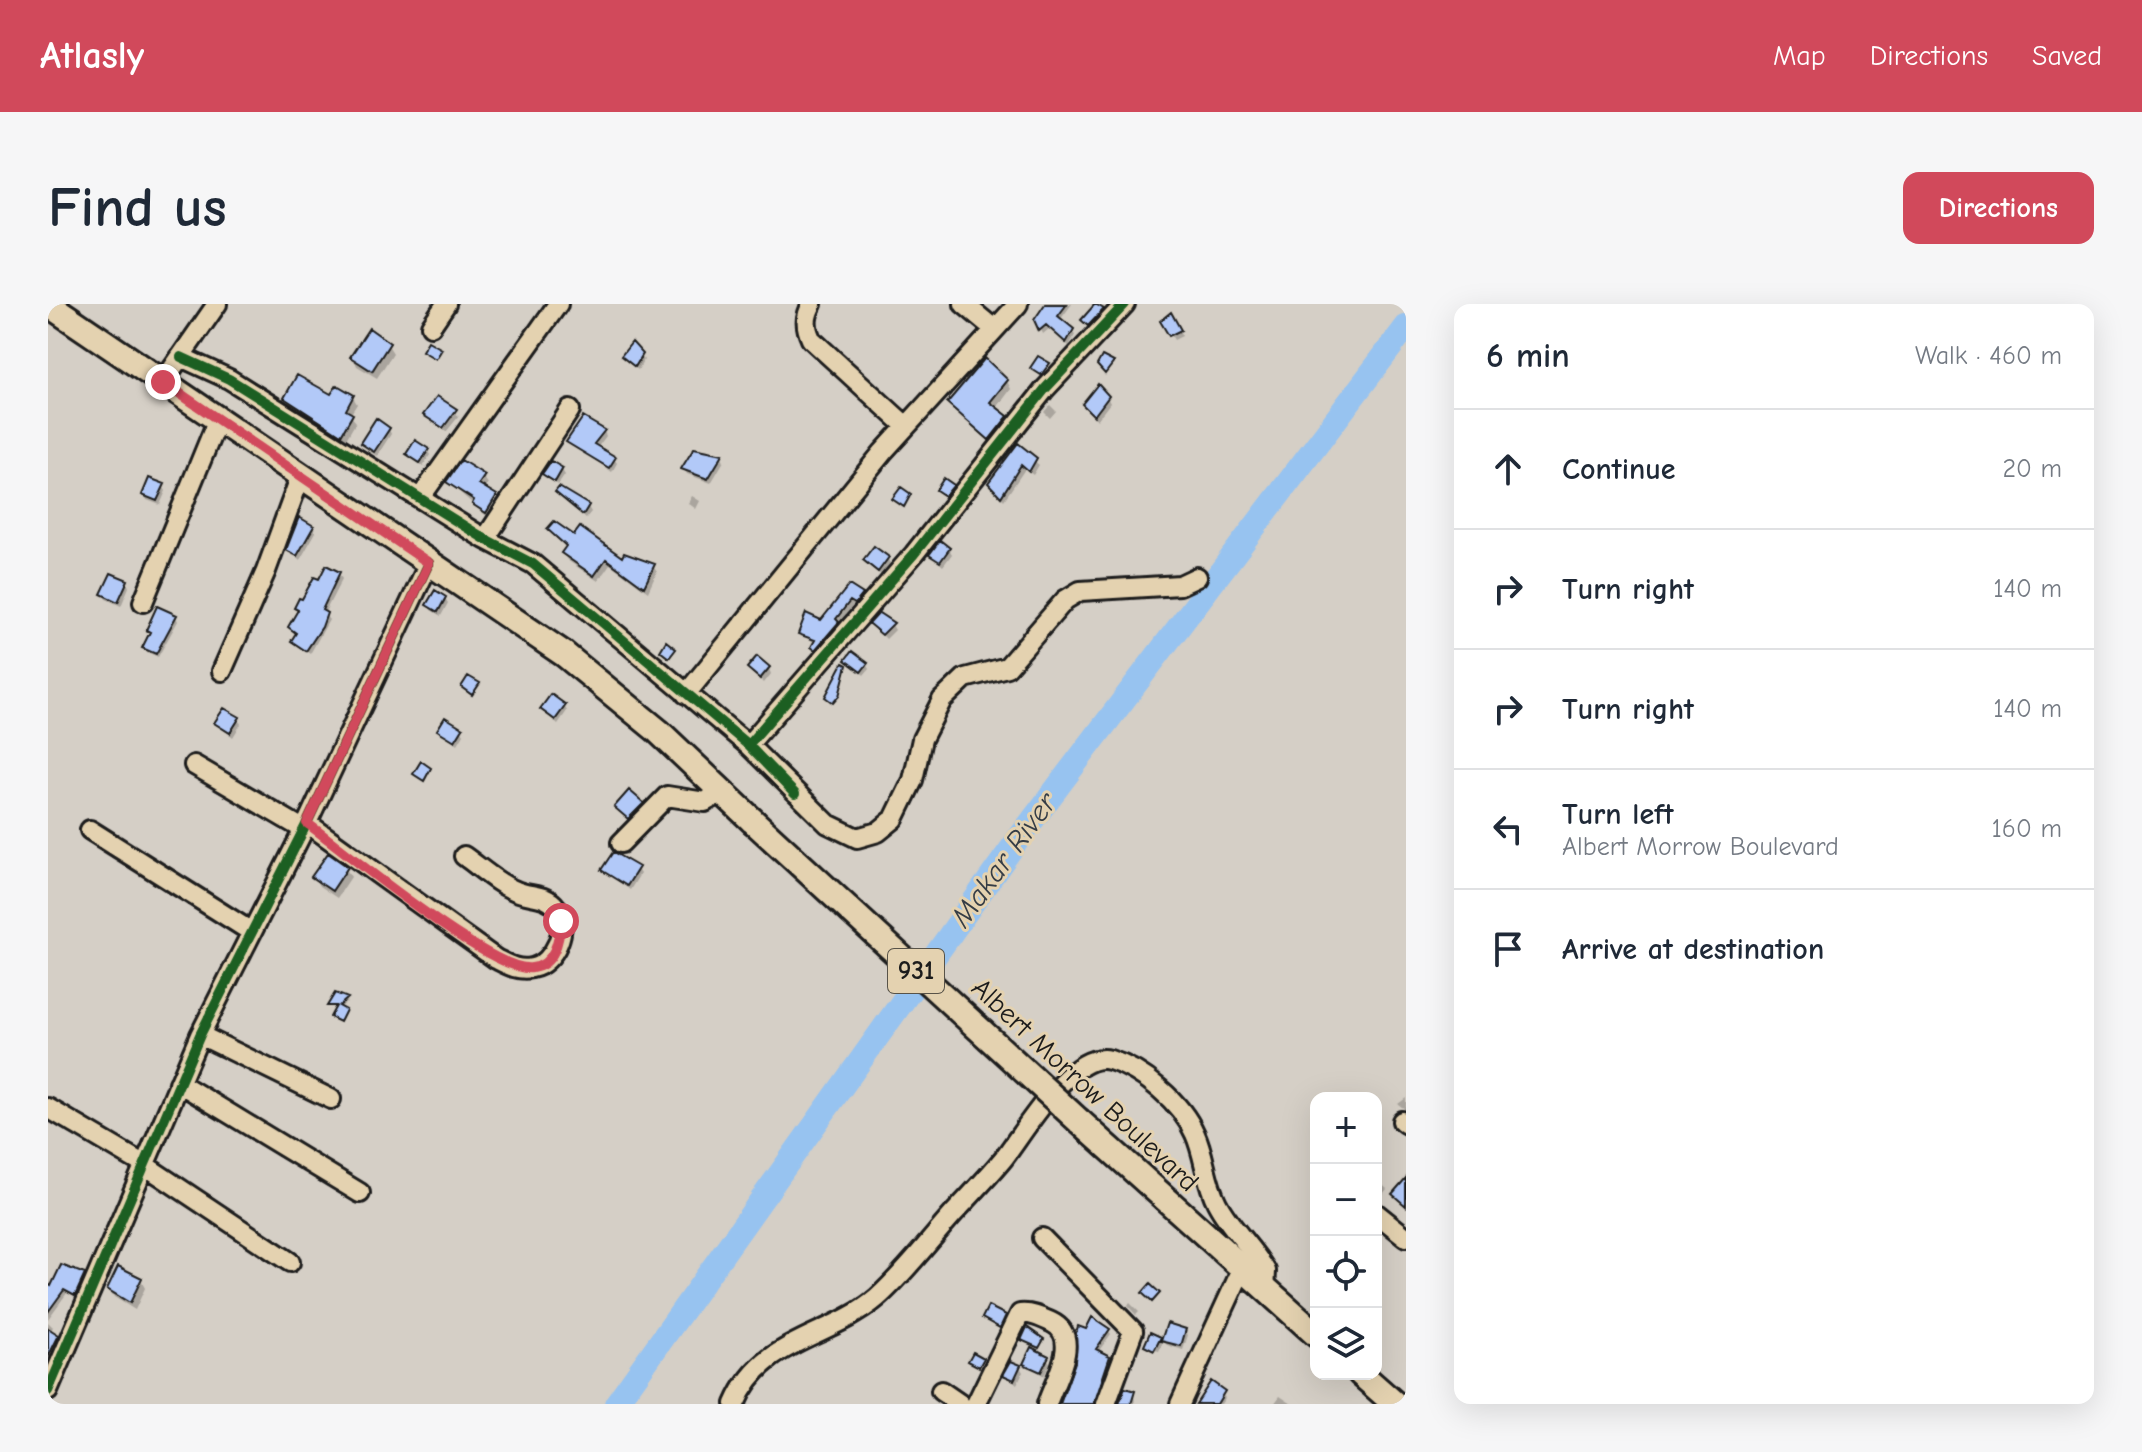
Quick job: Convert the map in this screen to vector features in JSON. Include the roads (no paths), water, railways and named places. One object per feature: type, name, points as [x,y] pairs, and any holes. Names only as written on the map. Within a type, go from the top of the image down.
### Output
[{"type":"main road","name":"Albert Morrow Boulevard","points":[[48,304],[605,686],[1310,1329]]},
{"type":"main road","points":[[1368,1380],[1395,1404]]},
{"type":"street","points":[[163,382],[217,304]]},
{"type":"street","points":[[431,326],[446,304]]},
{"type":"street","points":[[420,498],[558,304]]},
{"type":"street","points":[[812,304],[806,328],[811,339],[906,426]]},
{"type":"street","points":[[964,304],[993,328]]},
{"type":"street","points":[[686,694],[806,543],[906,426],[1018,304]]},
{"type":"street","points":[[748,745],[914,554],[1045,389],[1125,304]]},
{"type":"street","points":[[181,357],[242,386],[485,539],[533,564],[748,745],[795,794],[842,833],[857,838],[878,832],[894,819],[903,804],[932,715],[952,687],[965,678],[1007,667],[1065,600],[1080,591],[1180,585],[1197,577]]},
{"type":"street","points":[[485,539],[570,410]]},
{"type":"street","points":[[143,602],[218,419]]},
{"type":"street","points":[[222,671],[266,571],[301,475]]},
{"type":"street","points":[[63,1404],[49,1384],[143,1164],[200,1035],[305,826],[429,563]]},
{"type":"street","points":[[194,765],[305,826],[496,959],[521,969],[544,964],[553,954],[561,921],[557,907],[545,898],[507,886],[464,856]]},
{"type":"street","points":[[621,843],[667,796],[705,802],[723,792]]},
{"type":"street","points":[[90,830],[250,931]]},
{"type":"street","points":[[200,1035],[331,1099]]},
{"type":"street","points":[[735,1404],[743,1385],[769,1358],[875,1299],[1005,1156],[1034,1114],[1074,1072],[1097,1060],[1109,1060],[1150,1082],[1186,1117],[1197,1136],[1207,1183],[1218,1206],[1266,1271],[1265,1290]]},
{"type":"street","points":[[179,1083],[360,1193]]},
{"type":"street","points":[[48,1108],[143,1164],[290,1262]]},
{"type":"street","points":[[1382,1218],[1406,1237]]},
{"type":"street","points":[[1042,1238],[1133,1331],[1106,1404]]},
{"type":"street","points":[[1180,1404],[1242,1269]]},
{"type":"street","points":[[976,1404],[1020,1314],[1028,1313],[1057,1325],[1064,1332],[1064,1358],[1047,1404]]},
{"type":"street","points":[[941,1391],[960,1404]]},
{"type":"waterway","name":"Makar River","points":[[616,1404],[1019,838],[1406,327]]}]
